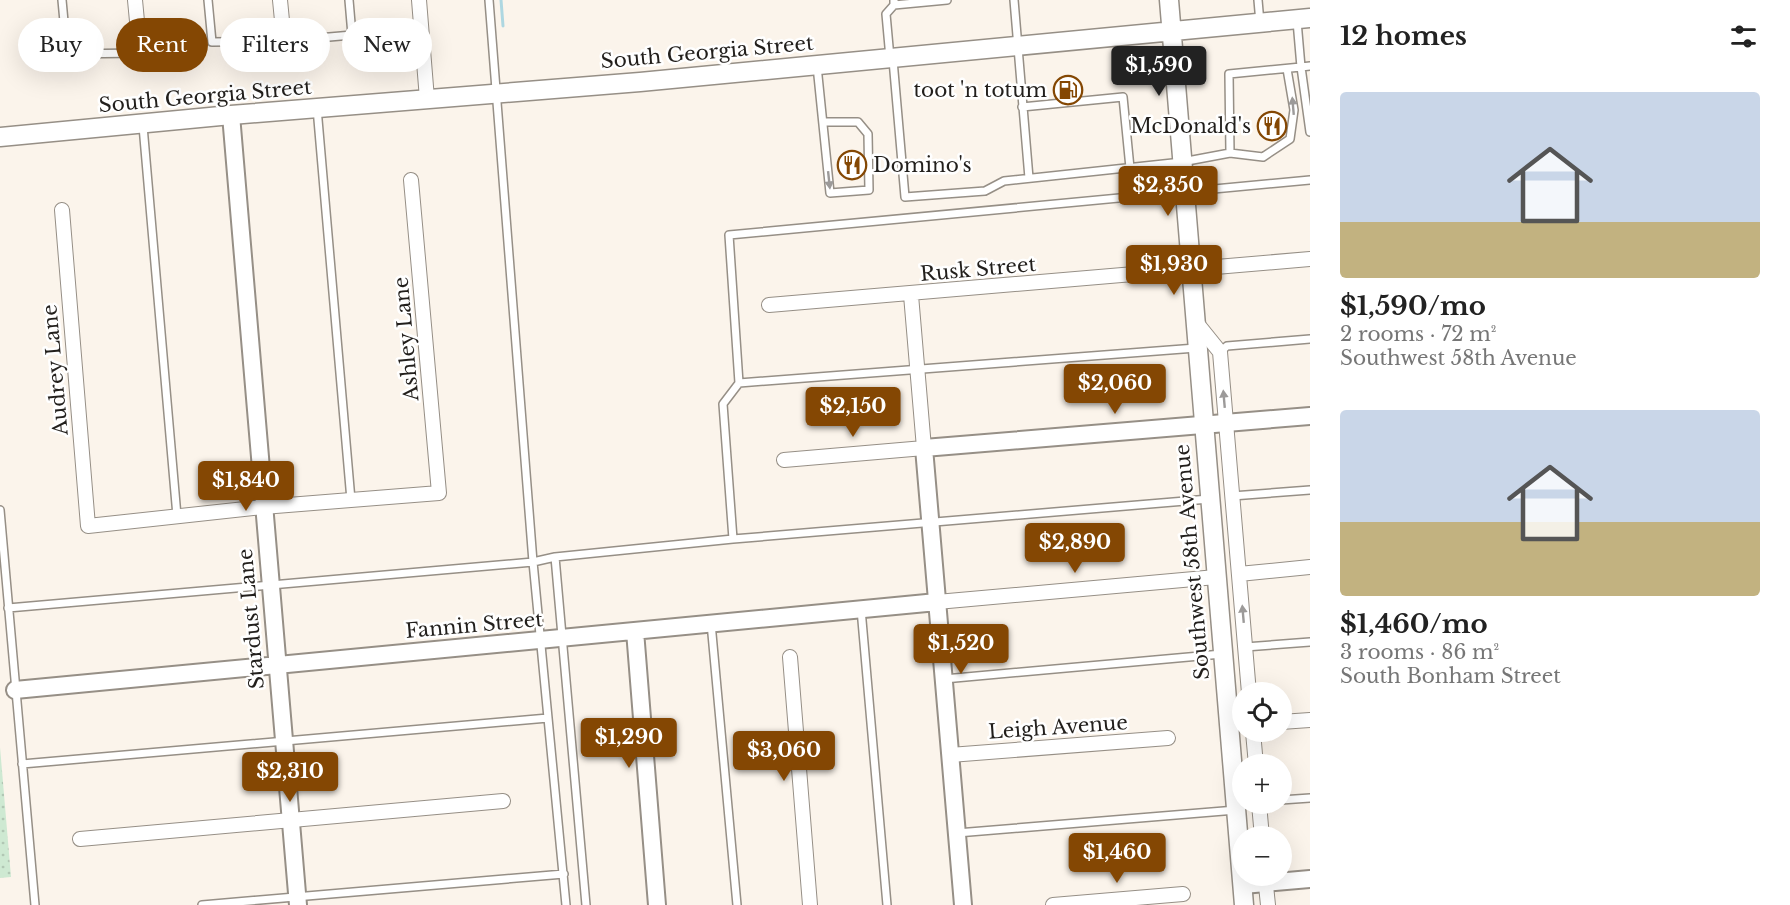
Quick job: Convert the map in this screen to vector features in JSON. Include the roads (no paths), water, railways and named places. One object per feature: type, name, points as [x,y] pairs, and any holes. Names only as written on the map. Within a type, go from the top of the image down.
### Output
[{"type":"main road","name":"Southwest 58th Avenue","points":[[1169,0],[1232,762]]},
{"type":"main road","name":"South Georgia Street","points":[[0,137],[231,115],[497,94],[1303,19]]},
{"type":"main road","name":"Southwest 58th Avenue","points":[[1243,886],[1244,905]]},
{"type":"street","points":[[135,0],[137,18]]},
{"type":"street","points":[[280,0],[282,18]]},
{"type":"street","points":[[419,0],[427,99]]},
{"type":"street","name":"Stardust Lane","points":[[231,115],[297,900]]},
{"type":"street","name":"Ashley Lane","points":[[351,500],[439,493],[411,180]]},
{"type":"street","name":"Audrey Lane","points":[[62,210],[88,526],[177,516]]},
{"type":"street","name":"Rusk Street","points":[[769,305],[910,295],[1310,258]]},
{"type":"street","points":[[910,295],[963,905]]},
{"type":"street","points":[[1194,320],[1220,352],[1249,682]]},
{"type":"street","points":[[784,460],[1310,416]]},
{"type":"street","points":[[177,516],[351,500]]},
{"type":"street","points":[[1239,574],[1310,567]]},
{"type":"street","points":[[937,602],[1216,577]]},
{"type":"street","name":"Fannin Street","points":[[15,690],[937,602]]},
{"type":"street","points":[[634,631],[657,905]]},
{"type":"street","points":[[790,657],[810,905]]},
{"type":"street","points":[[1292,722],[1310,720]]},
{"type":"street","name":"Leigh Avenue","points":[[950,755],[1168,738]]},
{"type":"street","points":[[80,839],[503,801]]},
{"type":"street","points":[[1292,879],[1310,879]]},
{"type":"street","points":[[1266,886],[1268,905]]},
{"type":"street","points":[[1053,905],[1183,894]]},
{"type":"lane","points":[[62,0],[67,54],[116,53]]},
{"type":"lane","points":[[208,0],[212,42],[220,42]]},
{"type":"lane","points":[[330,37],[352,35],[349,0]]},
{"type":"lane","points":[[489,0],[533,562],[566,905]]},
{"type":"lane","points":[[948,0],[894,2],[886,14],[905,197],[985,191],[1004,181],[1182,162],[1230,153],[1263,157],[1290,139],[1294,110],[1287,69]]},
{"type":"lane","points":[[1014,0],[1029,178]]},
{"type":"lane","points":[[1258,0],[1260,22]]},
{"type":"lane","points":[[1303,19],[1301,67],[1310,132]]},
{"type":"lane","points":[[817,65],[830,193],[869,190],[868,134],[858,122],[823,122]]},
{"type":"lane","points":[[1230,153],[1229,74],[1310,66]]},
{"type":"lane","points":[[1022,107],[1123,97],[1130,168]]},
{"type":"lane","points":[[317,108],[351,500]]},
{"type":"lane","points":[[143,123],[177,516]]},
{"type":"lane","points":[[733,539],[723,404],[739,383],[729,235],[1310,180]]},
{"type":"lane","points":[[1220,352],[1227,346],[1310,339]]},
{"type":"lane","points":[[739,383],[1196,348]]},
{"type":"lane","points":[[1232,496],[1310,490]]},
{"type":"lane","points":[[8,608],[533,562],[555,557],[733,539],[1209,499]]},
{"type":"lane","points":[[0,510],[35,905]]},
{"type":"lane","points":[[555,557],[586,905]]},
{"type":"lane","points":[[861,609],[887,905]]},
{"type":"lane","points":[[711,623],[737,905]]},
{"type":"lane","points":[[1245,647],[1310,642]]},
{"type":"lane","points":[[944,679],[1223,654]]},
{"type":"lane","points":[[22,764],[283,743],[548,718]]},
{"type":"lane","points":[[1292,799],[1310,798]]},
{"type":"lane","points":[[957,833],[1232,810]]},
{"type":"lane","points":[[202,905],[297,900],[564,874]]},
{"type":"waterway","points":[[501,0],[503,26]]},
{"type":"place","name":"toot 'n totum","points":[[1068,90]]},
{"type":"place","name":"McDonald's","points":[[1272,126]]},
{"type":"place","name":"Domino's","points":[[852,165]]}]
